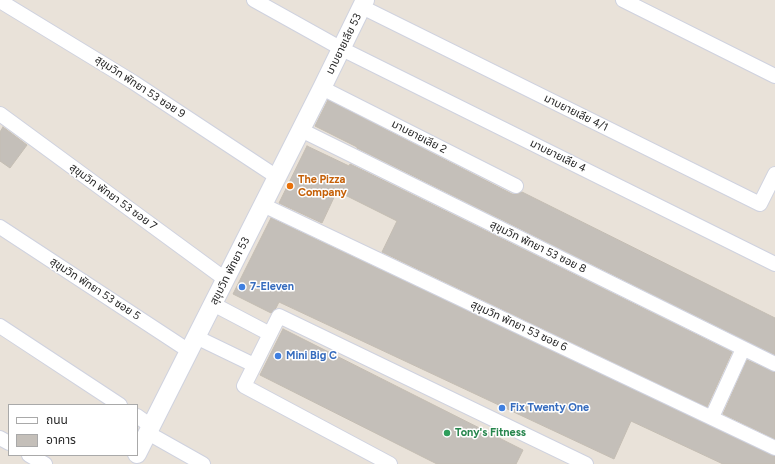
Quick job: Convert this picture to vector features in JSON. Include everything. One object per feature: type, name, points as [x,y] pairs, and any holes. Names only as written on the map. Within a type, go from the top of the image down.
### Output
[{"type":"street","name":"มาบยายเลีย 4","points":[[254,0],[342,49],[775,264]]},
{"type":"street","points":[[622,0],[775,76]]},
{"type":"street","name":"สุขุมวิท พัทยา 53 ซอย 9","points":[[0,1],[133,82],[278,177]]},
{"type":"street","name":"มาบยายเลีย 53","points":[[322,88],[364,4]]},
{"type":"street","name":"มาบยายเลีย 4/1","points":[[364,4],[760,204],[775,174]]},
{"type":"street","name":"สุขุมวิท พัทยา 53","points":[[138,450],[145,425],[193,344],[322,88]]},
{"type":"street","name":"มาบยายเลีย 2","points":[[322,88],[516,186]]},
{"type":"street","name":"สุขุมวิท พัทยา 53 ซอย 7","points":[[0,114],[225,279]]},
{"type":"street","name":"สุขุมวิท พัทยา 53 ซอย 8","points":[[301,130],[775,364]]},
{"type":"street","name":"สุขุมวิท พัทยา 53 ซอย 6","points":[[263,205],[775,448]]},
{"type":"street","name":"สุขุมวิท พัทยา 53 ซอย 5","points":[[0,227],[193,344],[254,365]]},
{"type":"street","points":[[213,304],[270,334]]},
{"type":"street","points":[[390,464],[244,386],[279,316],[565,460],[586,464]]},
{"type":"street","points":[[0,326],[118,404]]},
{"type":"street","points":[[712,417],[743,349]]},
{"type":"street","points":[[145,425],[203,464]]},
{"type":"street","points":[[31,456],[45,464]]},
{"type":"building","points":[[328,100],[512,194],[522,192],[775,318],[775,355],[315,126]]},
{"type":"building","points":[[3,127],[27,145],[10,168],[0,161],[0,132]]},
{"type":"building","points":[[307,146],[349,166],[350,164],[732,352],[707,407],[382,252],[397,221],[337,191],[322,223],[279,203]]},
{"type":"building","points":[[271,218],[775,456],[775,464],[723,464],[631,421],[614,459],[279,302],[271,313],[233,294]]},
{"type":"building","points":[[283,329],[523,450],[516,464],[437,464],[260,375]]},
{"type":"building","points":[[747,360],[775,372],[775,439],[723,414]]},
{"type":"place","name":"The Pizza Company","points":[[290,186]]},
{"type":"place","name":"7-Eleven","points":[[242,287]]},
{"type":"place","name":"Mini Big C","points":[[278,356]]},
{"type":"place","name":"Fix Twenty One","points":[[502,408]]},
{"type":"place","name":"Tony's Fitness","points":[[447,433]]}]
